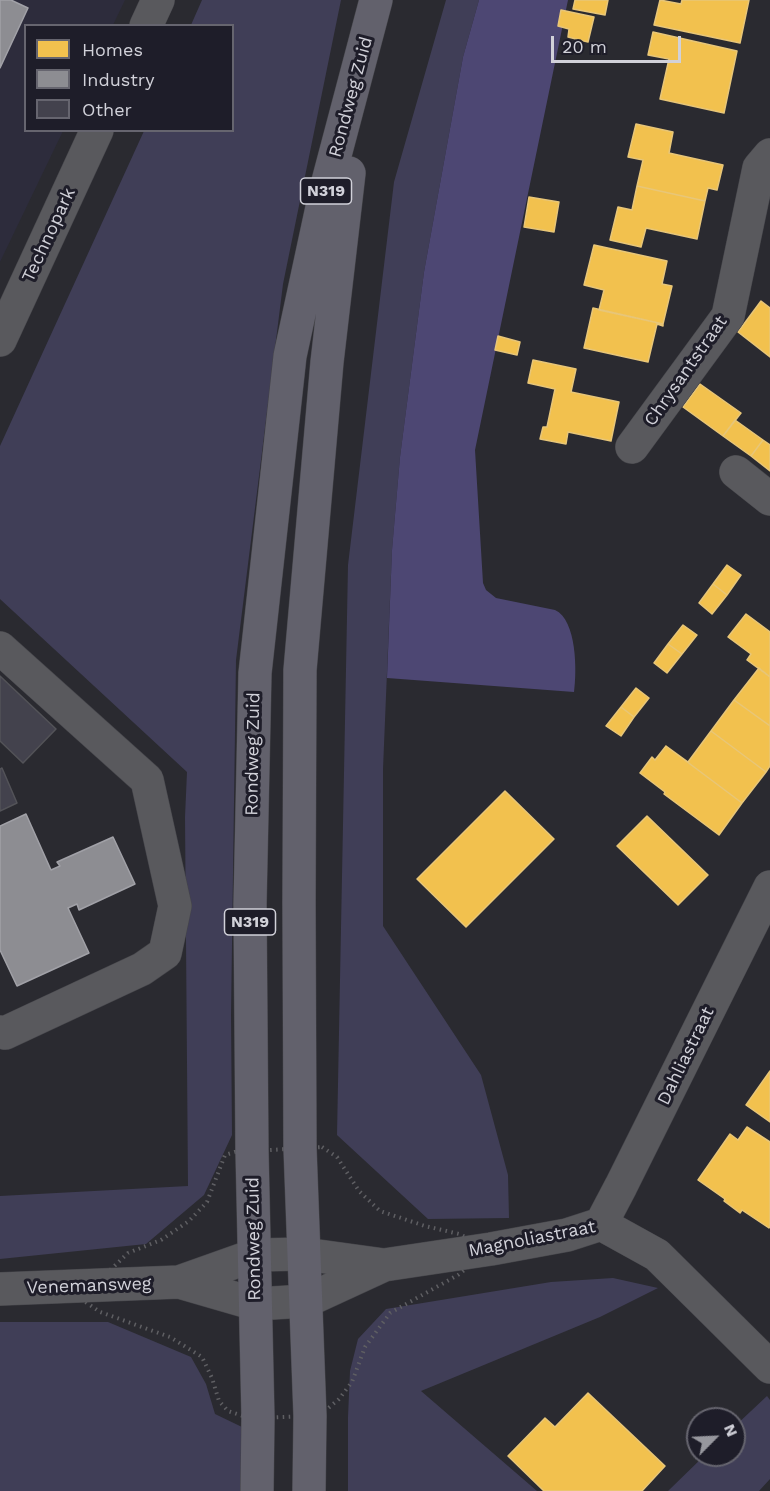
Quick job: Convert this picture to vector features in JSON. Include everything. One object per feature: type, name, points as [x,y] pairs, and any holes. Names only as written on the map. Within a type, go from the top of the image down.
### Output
[{"type":"main road","name":"Rondweg Zuid","points":[[309,1491],[310,1416],[300,1148],[298,902],[300,670],[327,362],[347,191],[373,14]]},
{"type":"main road","name":"Rondweg Zuid","points":[[257,1491],[258,1418],[252,1151],[250,904],[255,672],[290,356],[326,189],[373,14]]},
{"type":"street","points":[[147,24],[158,0]]},
{"type":"street","name":"Technopark","points":[[0,340],[96,132]]},
{"type":"street","name":"Chrysantstraat","points":[[632,447],[728,316],[759,168],[770,155]]},
{"type":"street","points":[[736,472],[770,499]]},
{"type":"street","points":[[0,648],[147,780],[175,906],[165,952],[142,969],[5,1033],[0,1032]]},
{"type":"street","name":"Dahliastraat","points":[[601,1224],[770,887]]},
{"type":"street","name":"Magnoliastraat","points":[[255,1255],[304,1254],[384,1265],[567,1235],[601,1224],[657,1255],[770,1367]]},
{"type":"street","name":"Venemansweg","points":[[0,1289],[179,1282],[255,1255]]},
{"type":"street","name":"Magnoliastraat","points":[[306,1302],[384,1265]]},
{"type":"street","name":"Venemansweg","points":[[179,1282],[255,1304],[306,1302]]},
{"type":"path","points":[[300,1148],[321,1148],[337,1157],[359,1191],[380,1211],[425,1226],[459,1234],[490,1249],[458,1275],[390,1313],[365,1347],[352,1382],[339,1399],[326,1410],[310,1416]]},
{"type":"path","points":[[64,1287],[104,1276],[128,1253],[161,1240],[189,1221],[207,1202],[225,1155],[252,1151]]},
{"type":"path","points":[[64,1287],[100,1312],[170,1337],[202,1357],[219,1401],[228,1411],[258,1418]]},
{"type":"shaded area","points":[[0,0],[125,0],[113,24],[24,24],[24,132],[63,132],[0,262]]},
{"type":"shaded area","points":[[202,0],[341,0],[283,284],[236,660],[231,1015],[232,1135],[204,1195],[146,1244],[0,1259],[0,1196],[188,1186],[185,817],[187,772],[0,599],[0,446],[144,132],[234,132],[234,24],[191,24]]},
{"type":"shaded area","points":[[446,0],[479,0],[463,57],[424,272],[400,457],[392,550],[383,769],[383,926],[481,1075],[508,1175],[509,1218],[428,1219],[337,1135],[348,565],[394,182]]},
{"type":"shaded area","points":[[479,0],[568,0],[475,450],[483,583],[486,590],[496,598],[555,610],[562,616],[568,624],[574,647],[574,692],[387,678],[392,550],[400,457],[424,272],[463,57]]},
{"type":"shaded area","points":[[613,1278],[658,1288],[600,1317],[421,1391],[537,1491],[348,1491],[350,1371],[358,1339],[386,1309],[551,1282]]},
{"type":"shaded area","points":[[0,1322],[108,1322],[191,1357],[206,1384],[215,1414],[242,1427],[244,1491],[0,1491]]},
{"type":"shaded area","points":[[767,1396],[770,1400],[770,1479],[759,1491],[668,1491],[693,1467],[746,1467],[746,1416]]},
{"type":"building: Homes","points":[[575,0],[608,0],[605,15],[573,9]]},
{"type":"building: Homes","points":[[660,0],[681,4],[682,0],[749,0],[740,43],[654,25]]},
{"type":"building: Homes","points":[[561,10],[594,17],[588,42],[568,37],[569,29],[558,26]]},
{"type":"building: Homes","points":[[653,32],[737,51],[724,113],[660,99],[669,59],[648,55]]},
{"type":"building: Homes","points":[[636,124],[673,132],[669,153],[723,165],[717,190],[708,188],[705,201],[637,186],[643,160],[628,157]]},
{"type":"building: Homes","points":[[637,186],[705,201],[697,239],[646,228],[641,247],[610,240],[618,207],[632,210]]},
{"type":"building: Homes","points":[[529,197],[559,202],[554,232],[524,227]]},
{"type":"building: Homes","points":[[594,245],[667,261],[662,284],[672,286],[663,324],[599,310],[604,290],[584,285]]},
{"type":"building: Homes","points":[[761,301],[770,308],[770,357],[738,332]]},
{"type":"building: Homes","points":[[593,308],[663,324],[663,326],[657,324],[648,362],[584,348]]},
{"type":"building: Homes","points":[[498,336],[520,342],[517,355],[495,350]]},
{"type":"building: Homes","points":[[533,360],[576,369],[571,392],[619,402],[611,441],[568,432],[566,444],[540,439],[543,427],[547,427],[555,389],[528,383]]},
{"type":"building: Homes","points":[[700,384],[741,413],[723,436],[683,407]]},
{"type":"building: Homes","points":[[735,420],[763,440],[751,456],[723,436]]},
{"type":"building: Homes","points":[[763,440],[770,445],[770,471],[751,456]]},
{"type":"building: Homes","points":[[727,565],[741,575],[727,595],[713,584]]},
{"type":"building: Homes","points":[[713,584],[727,595],[712,614],[699,603]]},
{"type":"building: Homes","points":[[746,614],[770,632],[770,677],[747,660],[751,654],[728,637]]},
{"type":"building: Homes","points":[[683,625],[697,635],[682,654],[668,644]]},
{"type":"building: Homes","points":[[668,644],[682,654],[667,673],[654,663]]},
{"type":"building: Homes","points":[[759,668],[770,677],[770,726],[734,700]]},
{"type":"building: Homes","points":[[636,688],[649,698],[634,717],[621,707]]},
{"type":"building: Homes","points":[[734,700],[770,726],[770,766],[766,772],[711,731]]},
{"type":"building: Homes","points":[[621,707],[634,717],[621,736],[606,726]]},
{"type":"building: Homes","points":[[711,731],[766,772],[742,803],[666,746],[688,762]]},
{"type":"building: Homes","points":[[666,746],[742,803],[719,835],[640,773],[652,757],[655,760]]},
{"type":"building: Homes","points":[[505,791],[554,839],[466,927],[417,879]]},
{"type":"building: Homes","points":[[647,816],[708,875],[678,905],[617,846]]},
{"type":"building: Homes","points":[[770,1071],[770,1122],[746,1105]]},
{"type":"building: Homes","points":[[747,1127],[770,1142],[769,1228],[742,1210],[740,1213],[698,1180],[730,1134],[738,1140]]},
{"type":"building: Homes","points":[[588,1393],[665,1466],[642,1491],[544,1491],[508,1456],[545,1418],[555,1427]]},
{"type":"building: Industry","points":[[0,0],[11,0],[28,8],[0,68]]},
{"type":"building: Industry","points":[[26,814],[51,870],[60,866],[57,862],[113,837],[135,884],[79,910],[77,904],[68,908],[89,953],[17,986],[0,950],[0,826]]},
{"type":"building: Other","points":[[0,676],[56,729],[23,763],[0,741]]},
{"type":"building: Other","points":[[2,768],[17,803],[0,811],[0,769]]}]
